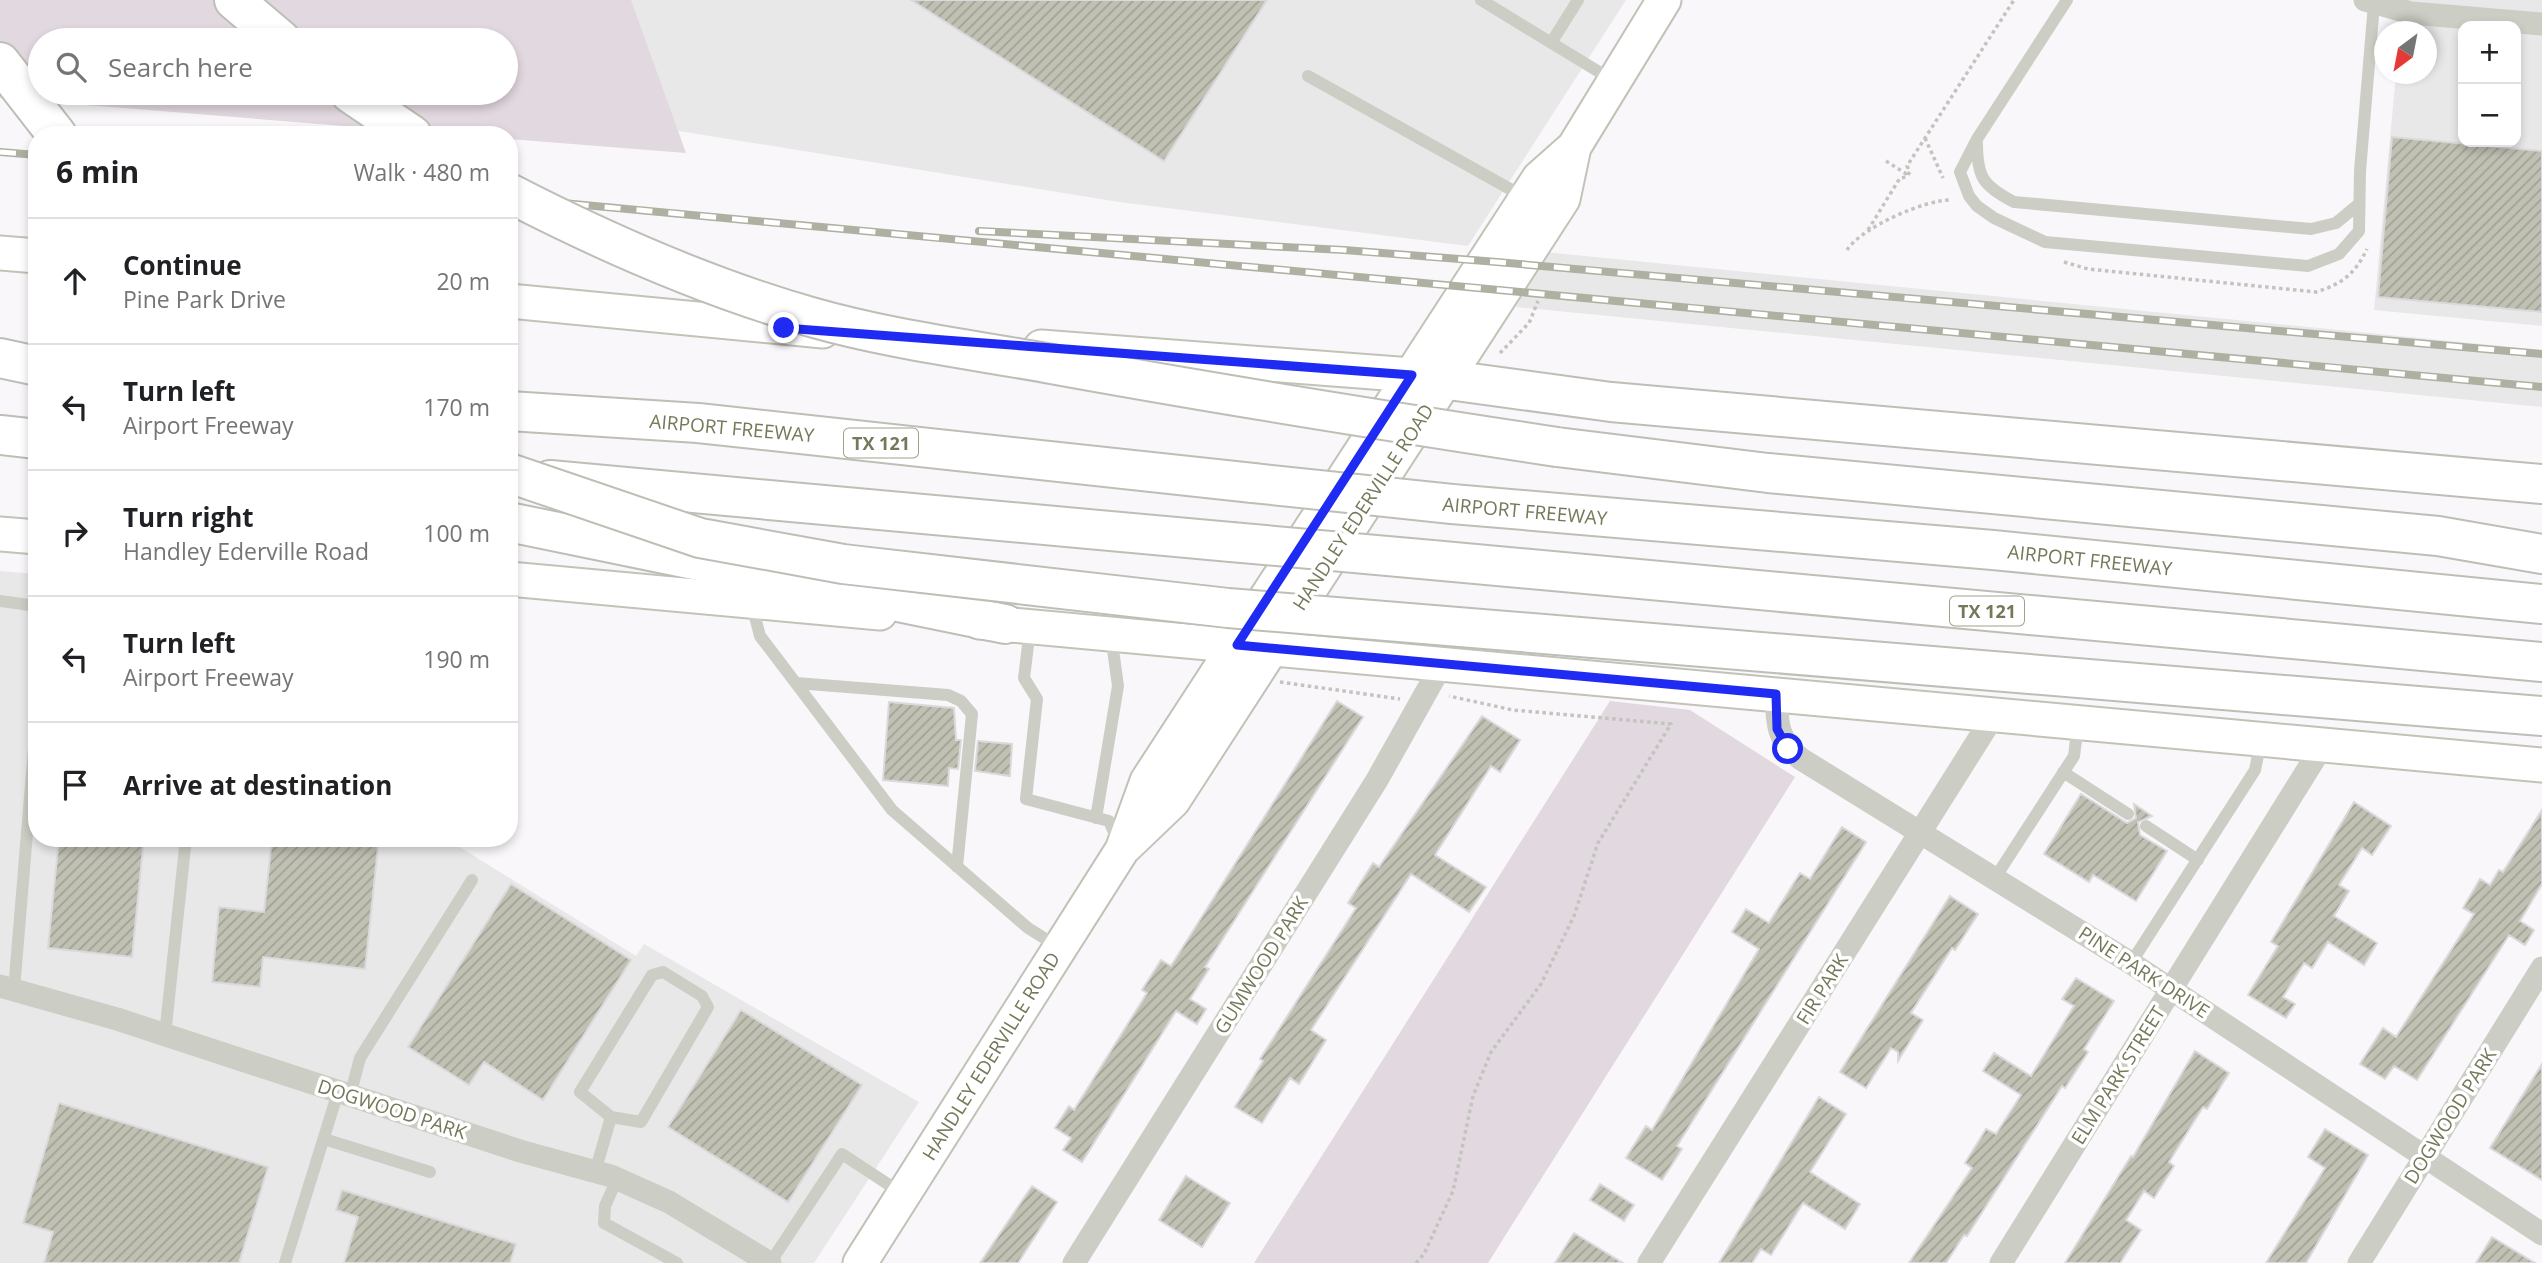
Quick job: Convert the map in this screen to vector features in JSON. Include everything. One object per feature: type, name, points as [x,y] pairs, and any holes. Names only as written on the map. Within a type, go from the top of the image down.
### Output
[{"type":"highway","points":[[234,0],[267,28]]},
{"type":"highway","points":[[0,62],[28,98]]},
{"type":"highway","points":[[34,105],[50,126]]},
{"type":"highway","points":[[368,105],[399,126]]},
{"type":"highway","points":[[518,198],[564,221],[685,274],[810,317],[874,333],[1228,397],[1557,447],[1768,472],[2438,536],[2542,554]]},
{"type":"highway","points":[[0,358],[28,364]]},
{"type":"highway","points":[[0,374],[28,377]]},
{"type":"highway","points":[[1429,377],[1611,402],[2542,484]]},
{"type":"highway","name":"AIRPORT FREEWAY","points":[[518,412],[698,423],[1452,504],[1993,550],[2542,604]]},
{"type":"highway","points":[[0,435],[28,438]]},
{"type":"highway","name":"TX 121","points":[[518,476],[2542,662]]},
{"type":"highway","points":[[518,478],[700,538],[843,564],[1255,611],[2542,716]]},
{"type":"highway","points":[[518,524],[1018,626]]},
{"type":"main road","name":"HANDLEY EDERVILLE ROAD","points":[[1122,850],[1173,802],[1263,661],[1429,377],[1526,198],[1539,178],[1574,147],[1664,0]]},
{"type":"main road","name":"HANDLEY EDERVILLE ROAD","points":[[860,1263],[1122,850],[1147,782],[1237,645],[1429,377],[1563,199],[1574,147]]},
{"type":"main road","points":[[0,253],[28,255]]},
{"type":"main road","points":[[518,302],[784,328],[1429,377]]},
{"type":"main road","points":[[0,534],[28,536]]},
{"type":"main road","points":[[518,580],[1237,645],[1263,661],[1442,664],[2542,765]]},
{"type":"street","points":[[2370,2],[2412,13],[2542,24]]},
{"type":"street","name":"GUMWOOD PARK","points":[[1074,1263],[1369,792],[1442,664]]},
{"type":"street","name":"PINE PARK DRIVE","points":[[1776,694],[1777,729],[1788,749],[2172,989],[2542,1234]]},
{"type":"street","name":"FIR PARK","points":[[1649,1263],[1994,715]]},
{"type":"street","name":"ELM PARK STREET","points":[[2001,1263],[2322,745]]},
{"type":"street","name":"DOGWOOD PARK","points":[[2358,1263],[2542,968]]},
{"type":"street","name":"DOGWOOD PARK","points":[[7,988],[165,1035],[520,1151],[606,1175],[669,1202],[770,1263]]},
{"type":"lane","points":[[1481,0],[1614,81]]},
{"type":"lane","points":[[1551,43],[1578,0]]},
{"type":"lane","points":[[2067,0],[1977,139],[1960,172],[1969,196],[1994,218],[2045,242],[2308,265],[2339,254],[2356,238],[2370,2]]},
{"type":"lane","points":[[1308,76],[1526,198]]},
{"type":"lane","points":[[1977,139],[1977,169],[1989,187],[2014,202],[2311,229],[2336,223],[2359,204]]},
{"type":"lane","points":[[0,601],[28,605]]},
{"type":"lane","points":[[752,601],[760,636],[892,810],[1028,928],[1060,948]]},
{"type":"lane","points":[[1018,626],[1024,678],[1037,699],[1026,799],[1110,821],[1122,850]]},
{"type":"lane","points":[[1096,818],[1118,686],[1111,634]]},
{"type":"lane","points":[[796,683],[948,695],[961,701],[972,714],[957,867]]},
{"type":"lane","points":[[1995,878],[2074,756],[2078,722]]},
{"type":"lane","points":[[2131,963],[2255,770],[2261,739]]},
{"type":"lane","points":[[2063,772],[2128,814]]},
{"type":"lane","points":[[7,988],[28,795]]},
{"type":"lane","points":[[2146,825],[2198,860]]},
{"type":"lane","points":[[165,1035],[185,847]]},
{"type":"lane","points":[[285,1263],[324,1139],[360,1058],[472,880]]},
{"type":"lane","points":[[663,972],[702,996],[708,1007],[641,1122],[611,1117],[580,1092],[652,975],[663,972]]},
{"type":"lane","points":[[611,1117],[604,1223],[677,1263]]},
{"type":"lane","points":[[324,1139],[430,1172]]},
{"type":"lane","points":[[770,1263],[842,1154],[904,1194]]},
{"type":"path","points":[[1908,174],[1910,172],[1907,166],[2014,0]]},
{"type":"path","points":[[1886,160],[1908,174]]},
{"type":"path","points":[[1847,250],[1868,230],[1900,178],[1908,174]]},
{"type":"path","points":[[1868,230],[1937,199],[1955,200]]},
{"type":"path","points":[[1500,353],[1529,323],[1538,301]]},
{"type":"path","points":[[1263,661],[1272,677],[1284,685],[1409,702],[1451,695],[1513,710],[1671,724],[1598,843],[1574,916],[1541,984],[1491,1052],[1473,1096],[1453,1191],[1424,1254],[1416,1263]]},
{"type":"shaded area","points":[[0,0],[631,0],[686,153],[518,140],[518,126],[344,126],[86,105],[518,105],[518,28],[28,28],[28,100],[0,98]]},
{"type":"shaded area","points":[[579,0],[1626,0],[1468,246],[1119,202],[518,105],[518,95]]},
{"type":"shaded area","points":[[2403,0],[2542,0],[2542,326],[2374,310],[2395,84],[2437,84],[2437,21],[2401,21]]},
{"type":"shaded area","points":[[1544,252],[2542,350],[2542,407],[1516,307]]},
{"type":"shaded area","points":[[0,571],[28,573],[28,847],[460,847],[636,956],[644,944],[919,1102],[814,1263],[0,1263]]},
{"type":"shaded area","points":[[1610,701],[1690,710],[1795,777],[1488,1263],[1254,1263]]},
{"type":"building","points":[[911,0],[1267,0],[1164,161]]},
{"type":"building","points":[[2392,137],[2458,143],[2458,147],[2542,151],[2542,312],[2378,297]]},
{"type":"building","points":[[1337,701],[1363,717],[1205,967],[1209,969],[1190,999],[1206,1009],[1197,1024],[1176,1011],[1082,1162],[1063,1150],[1071,1138],[1055,1128],[1069,1106],[1074,1110],[1147,993],[1142,990],[1161,960],[1171,966]]},
{"type":"building","points":[[889,702],[954,708],[956,740],[961,740],[958,769],[949,768],[948,786],[883,780]]},
{"type":"building","points":[[1482,716],[1520,740],[1500,772],[1491,766],[1435,855],[1486,887],[1469,912],[1411,874],[1311,1030],[1326,1040],[1299,1084],[1290,1078],[1262,1123],[1235,1107],[1263,1061],[1260,1059],[1356,908],[1348,903],[1373,863],[1379,867]]},
{"type":"building","points":[[978,741],[1012,744],[1010,776],[975,771]]},
{"type":"building","points":[[2081,794],[2127,823],[2136,818],[2134,804],[2152,816],[2138,822],[2140,835],[2167,851],[2136,901],[2093,875],[2089,882],[2044,854]]},
{"type":"building","points":[[2354,802],[2391,826],[2372,855],[2362,848],[2339,885],[2349,891],[2334,916],[2377,943],[2364,965],[2328,942],[2312,968],[2304,963],[2283,997],[2295,1004],[2286,1018],[2248,995],[2278,946],[2271,942]]},
{"type":"building","points":[[2542,810],[2542,884],[2520,921],[2534,930],[2525,945],[2509,935],[2417,1080],[2394,1066],[2385,1079],[2360,1064],[2383,1028],[2396,1037],[2474,914],[2463,908],[2480,879],[2490,885],[2499,870],[2503,872]]},
{"type":"building","points":[[1842,827],[1866,842],[1677,1146],[1682,1149],[1662,1180],[1626,1158],[1646,1126],[1652,1130],[1759,949],[1732,932],[1746,909],[1769,923],[1800,873],[1810,879]]},
{"type":"building","points":[[58,847],[143,847],[132,957],[48,948]]},
{"type":"building","points":[[271,847],[378,847],[365,969],[263,957],[260,987],[212,982],[219,907],[264,912]]},
{"type":"building","points":[[511,884],[631,960],[543,1100],[484,1062],[469,1085],[408,1047]]},
{"type":"building","points":[[1950,896],[1978,914],[1955,950],[1952,948],[1911,1013],[1923,1020],[1898,1061],[1898,1052],[1891,1048],[1866,1088],[1840,1072]]},
{"type":"building","points":[[2076,978],[2114,1001],[2084,1049],[2088,1052],[2065,1088],[2062,1086],[1967,1236],[1964,1235],[1946,1263],[1909,1263],[1972,1168],[1965,1163],[1986,1129],[1996,1134],[2021,1095],[1983,1071],[1994,1053],[2031,1076],[2074,1006],[2062,999]]},
{"type":"building","points":[[741,1010],[862,1085],[788,1202],[668,1127]]},
{"type":"building","points":[[2195,1051],[2229,1073],[2207,1109],[2203,1107],[2169,1162],[2174,1166],[2154,1198],[2144,1191],[2126,1220],[2141,1230],[2120,1263],[2065,1263],[2131,1156],[2133,1157]]},
{"type":"building","points":[[2542,1064],[2542,1180],[2490,1148]]},
{"type":"building","points":[[1819,1097],[1846,1114],[1810,1172],[1860,1204],[1845,1229],[1803,1203],[1771,1255],[1761,1249],[1752,1263],[1719,1263]]},
{"type":"building","points":[[59,1103],[268,1167],[239,1263],[44,1263],[53,1232],[23,1223]]},
{"type":"building","points":[[2325,1129],[2368,1155],[2306,1263],[2266,1263],[2325,1168],[2308,1157]]},
{"type":"building","points":[[1186,1176],[1230,1203],[1202,1247],[1159,1220]]},
{"type":"building","points":[[1600,1184],[1634,1205],[1624,1221],[1590,1200]]},
{"type":"building","points":[[1032,1186],[1057,1202],[1018,1263],[980,1263]]},
{"type":"building","points":[[342,1190],[516,1244],[510,1263],[344,1263],[358,1217],[336,1210]]},
{"type":"building","points":[[1574,1233],[1623,1263],[1555,1263]]},
{"type":"building","points":[[2492,1237],[2535,1263],[2476,1263]]},
{"type":"railway","points":[[0,152],[28,154]]},
{"type":"railway","points":[[518,199],[2542,387]]},
{"type":"railway","points":[[979,231],[1344,250],[1485,261],[2542,354]]},
{"type":"route","points":[[784,328],[1412,375],[1237,645],[1776,694],[1777,729],[1788,749]]}]
